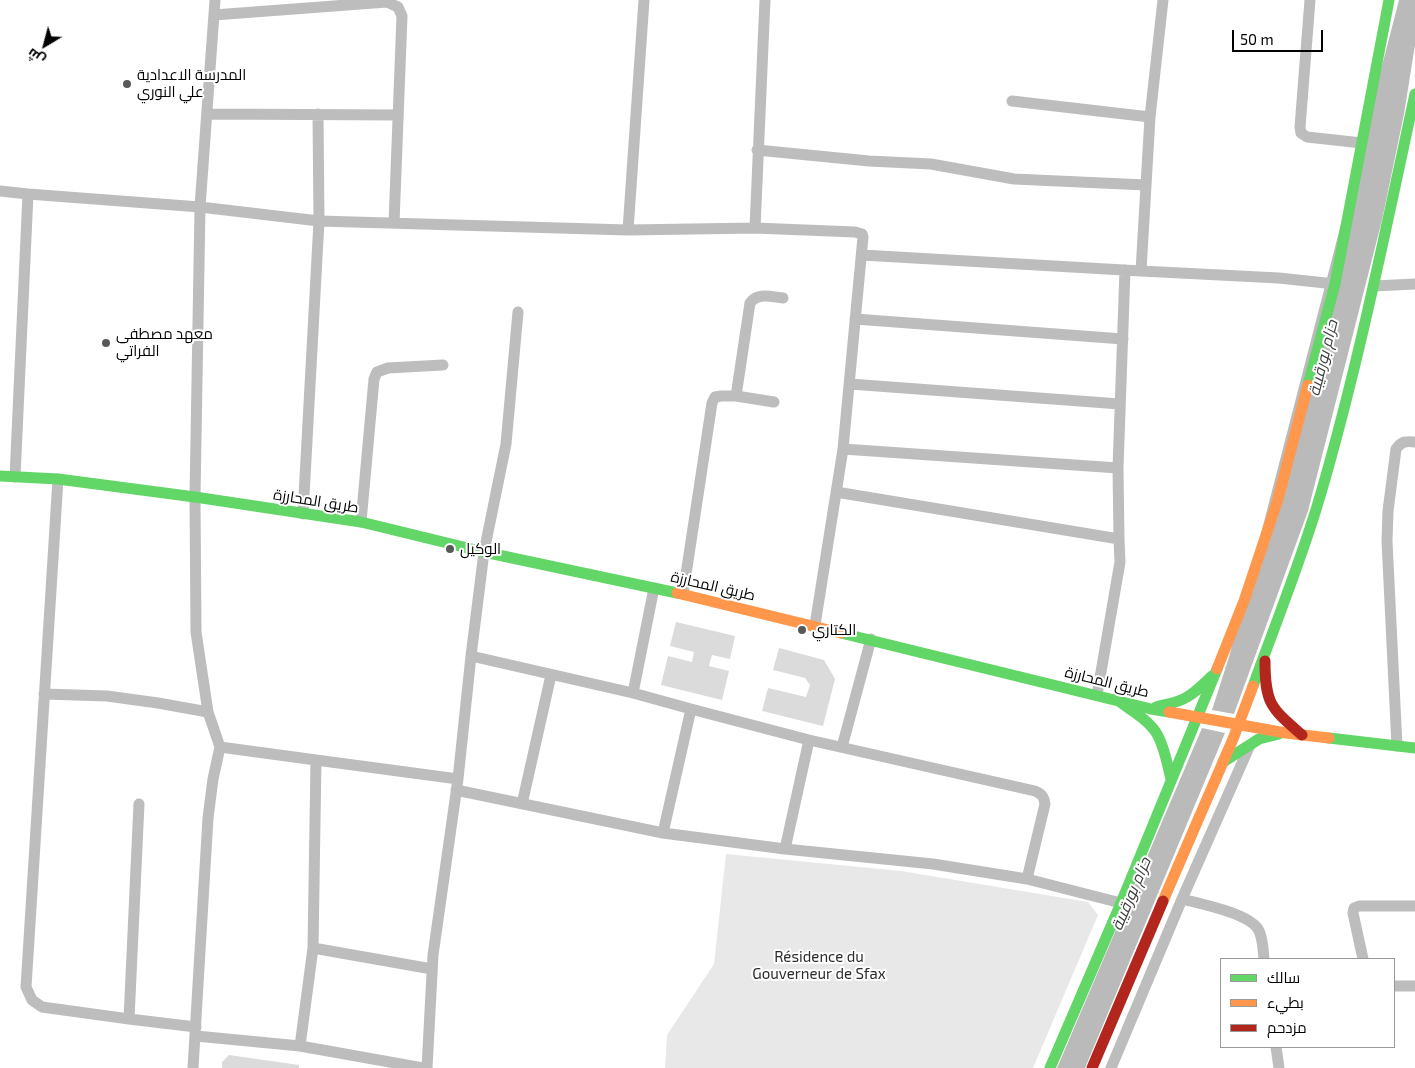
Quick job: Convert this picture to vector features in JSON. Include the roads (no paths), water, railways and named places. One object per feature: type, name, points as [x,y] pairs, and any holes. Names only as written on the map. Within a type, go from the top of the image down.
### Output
[{"type":"main road","points":[[1050,1068],[1121,903],[1171,780],[1200,717],[1244,601],[1278,499],[1335,284],[1389,0]]},
{"type":"main road","points":[[1092,1068],[1223,762],[1235,724],[1266,653],[1321,494],[1374,286],[1415,94]]},
{"type":"main road","name":"طريق المحارزة","points":[[0,476],[58,479],[361,522],[484,552],[683,594],[815,625],[1151,709],[1286,733],[1415,748]]},
{"type":"main road","points":[[1266,653],[1265,673],[1269,700],[1281,715],[1302,735]]},
{"type":"main road","points":[[1151,709],[1183,700],[1216,673]]},
{"type":"main road","points":[[1116,699],[1147,723],[1156,733],[1161,742],[1171,780]]},
{"type":"main road","points":[[1223,762],[1266,736],[1286,733]]},
{"type":"street","points":[[193,1068],[208,818],[213,779],[220,747],[208,712],[196,632],[195,497],[200,207],[215,0]]},
{"type":"street","points":[[628,230],[644,0]]},
{"type":"street","points":[[755,228],[765,0]]},
{"type":"street","points":[[1141,271],[1150,117],[1163,0]]},
{"type":"street","points":[[1310,0],[1301,133],[1307,137],[1362,143]]},
{"type":"street","points":[[214,15],[387,2],[398,8],[402,16],[394,224]]},
{"type":"street","points":[[1012,101],[1150,117]]},
{"type":"street","points":[[207,114],[398,115]]},
{"type":"street","points":[[303,514],[319,221],[318,114]]},
{"type":"street","points":[[757,150],[869,161],[931,164],[1014,179],[1146,185]]},
{"type":"street","points":[[0,191],[200,207],[319,221],[628,230],[755,228],[859,232],[863,237],[862,255],[843,449],[815,625]]},
{"type":"street","points":[[15,477],[28,194]]},
{"type":"street","points":[[862,255],[1279,278],[1335,284]]},
{"type":"street","points":[[1097,695],[1120,562],[1118,468],[1125,270]]},
{"type":"street","points":[[1374,286],[1415,284]]},
{"type":"street","points":[[736,396],[750,303],[753,298],[758,296],[783,298]]},
{"type":"street","points":[[58,479],[26,988],[32,1000],[42,1007],[300,1046],[425,1068],[432,969],[457,785],[484,552],[506,444],[518,312]]},
{"type":"street","points":[[855,319],[1123,340]]},
{"type":"street","points":[[361,522],[374,378],[377,372],[388,368],[443,365]]},
{"type":"street","points":[[850,384],[1120,404]]},
{"type":"street","points":[[683,594],[712,404],[715,397],[736,396],[774,402]]},
{"type":"street","points":[[1397,746],[1387,527],[1396,449],[1405,441],[1415,442]]},
{"type":"street","points":[[843,449],[1118,468]]},
{"type":"street","points":[[836,492],[1119,539]]},
{"type":"street","points":[[633,693],[654,588]]},
{"type":"street","points":[[842,747],[871,639]]},
{"type":"street","points":[[471,656],[633,693],[809,740],[1040,793],[1045,804],[1028,879]]},
{"type":"street","points":[[522,804],[552,675]]},
{"type":"street","points":[[44,694],[107,696],[158,702],[208,712]]},
{"type":"street","points":[[663,834],[691,709]]},
{"type":"street","points":[[785,849],[809,740]]},
{"type":"street","points":[[1111,1068],[1182,899],[1251,744]]},
{"type":"street","points":[[220,747],[316,760],[457,785],[522,804],[663,834],[785,849],[911,861],[1028,879],[1121,903]]},
{"type":"street","points":[[300,1046],[313,948],[316,760]]},
{"type":"street","points":[[129,1019],[139,804]]},
{"type":"street","points":[[1182,899],[1240,915],[1251,921],[1261,936],[1264,958]]},
{"type":"street","points":[[1363,958],[1353,913],[1354,908],[1359,906],[1415,906]]},
{"type":"street","points":[[313,948],[432,969]]},
{"type":"street","points":[[1395,986],[1415,986]]},
{"type":"street","points":[[1276,1048],[1279,1068]]},
{"type":"water","name":"حزام بورقيبة","points":[[1399,0],[1415,0],[1415,45],[1404,114],[1382,220],[1308,511],[1234,714],[1212,710],[1229,657]]},
{"type":"water","points":[[1202,728],[1225,733],[1085,1068],[1057,1068]]},
{"type":"place","name":"المدرسة الاعدادية علي النوري","points":[[127,84]]},
{"type":"place","name":"معهد مصطفى الفراتي","points":[[106,343]]},
{"type":"place","name":"الوكيل","points":[[450,549]]},
{"type":"place","name":"الكتاري","points":[[802,630]]},
{"type":"park label","name":"Résidence du Gouverneur de Sfax","points":[[819,966]]}]
